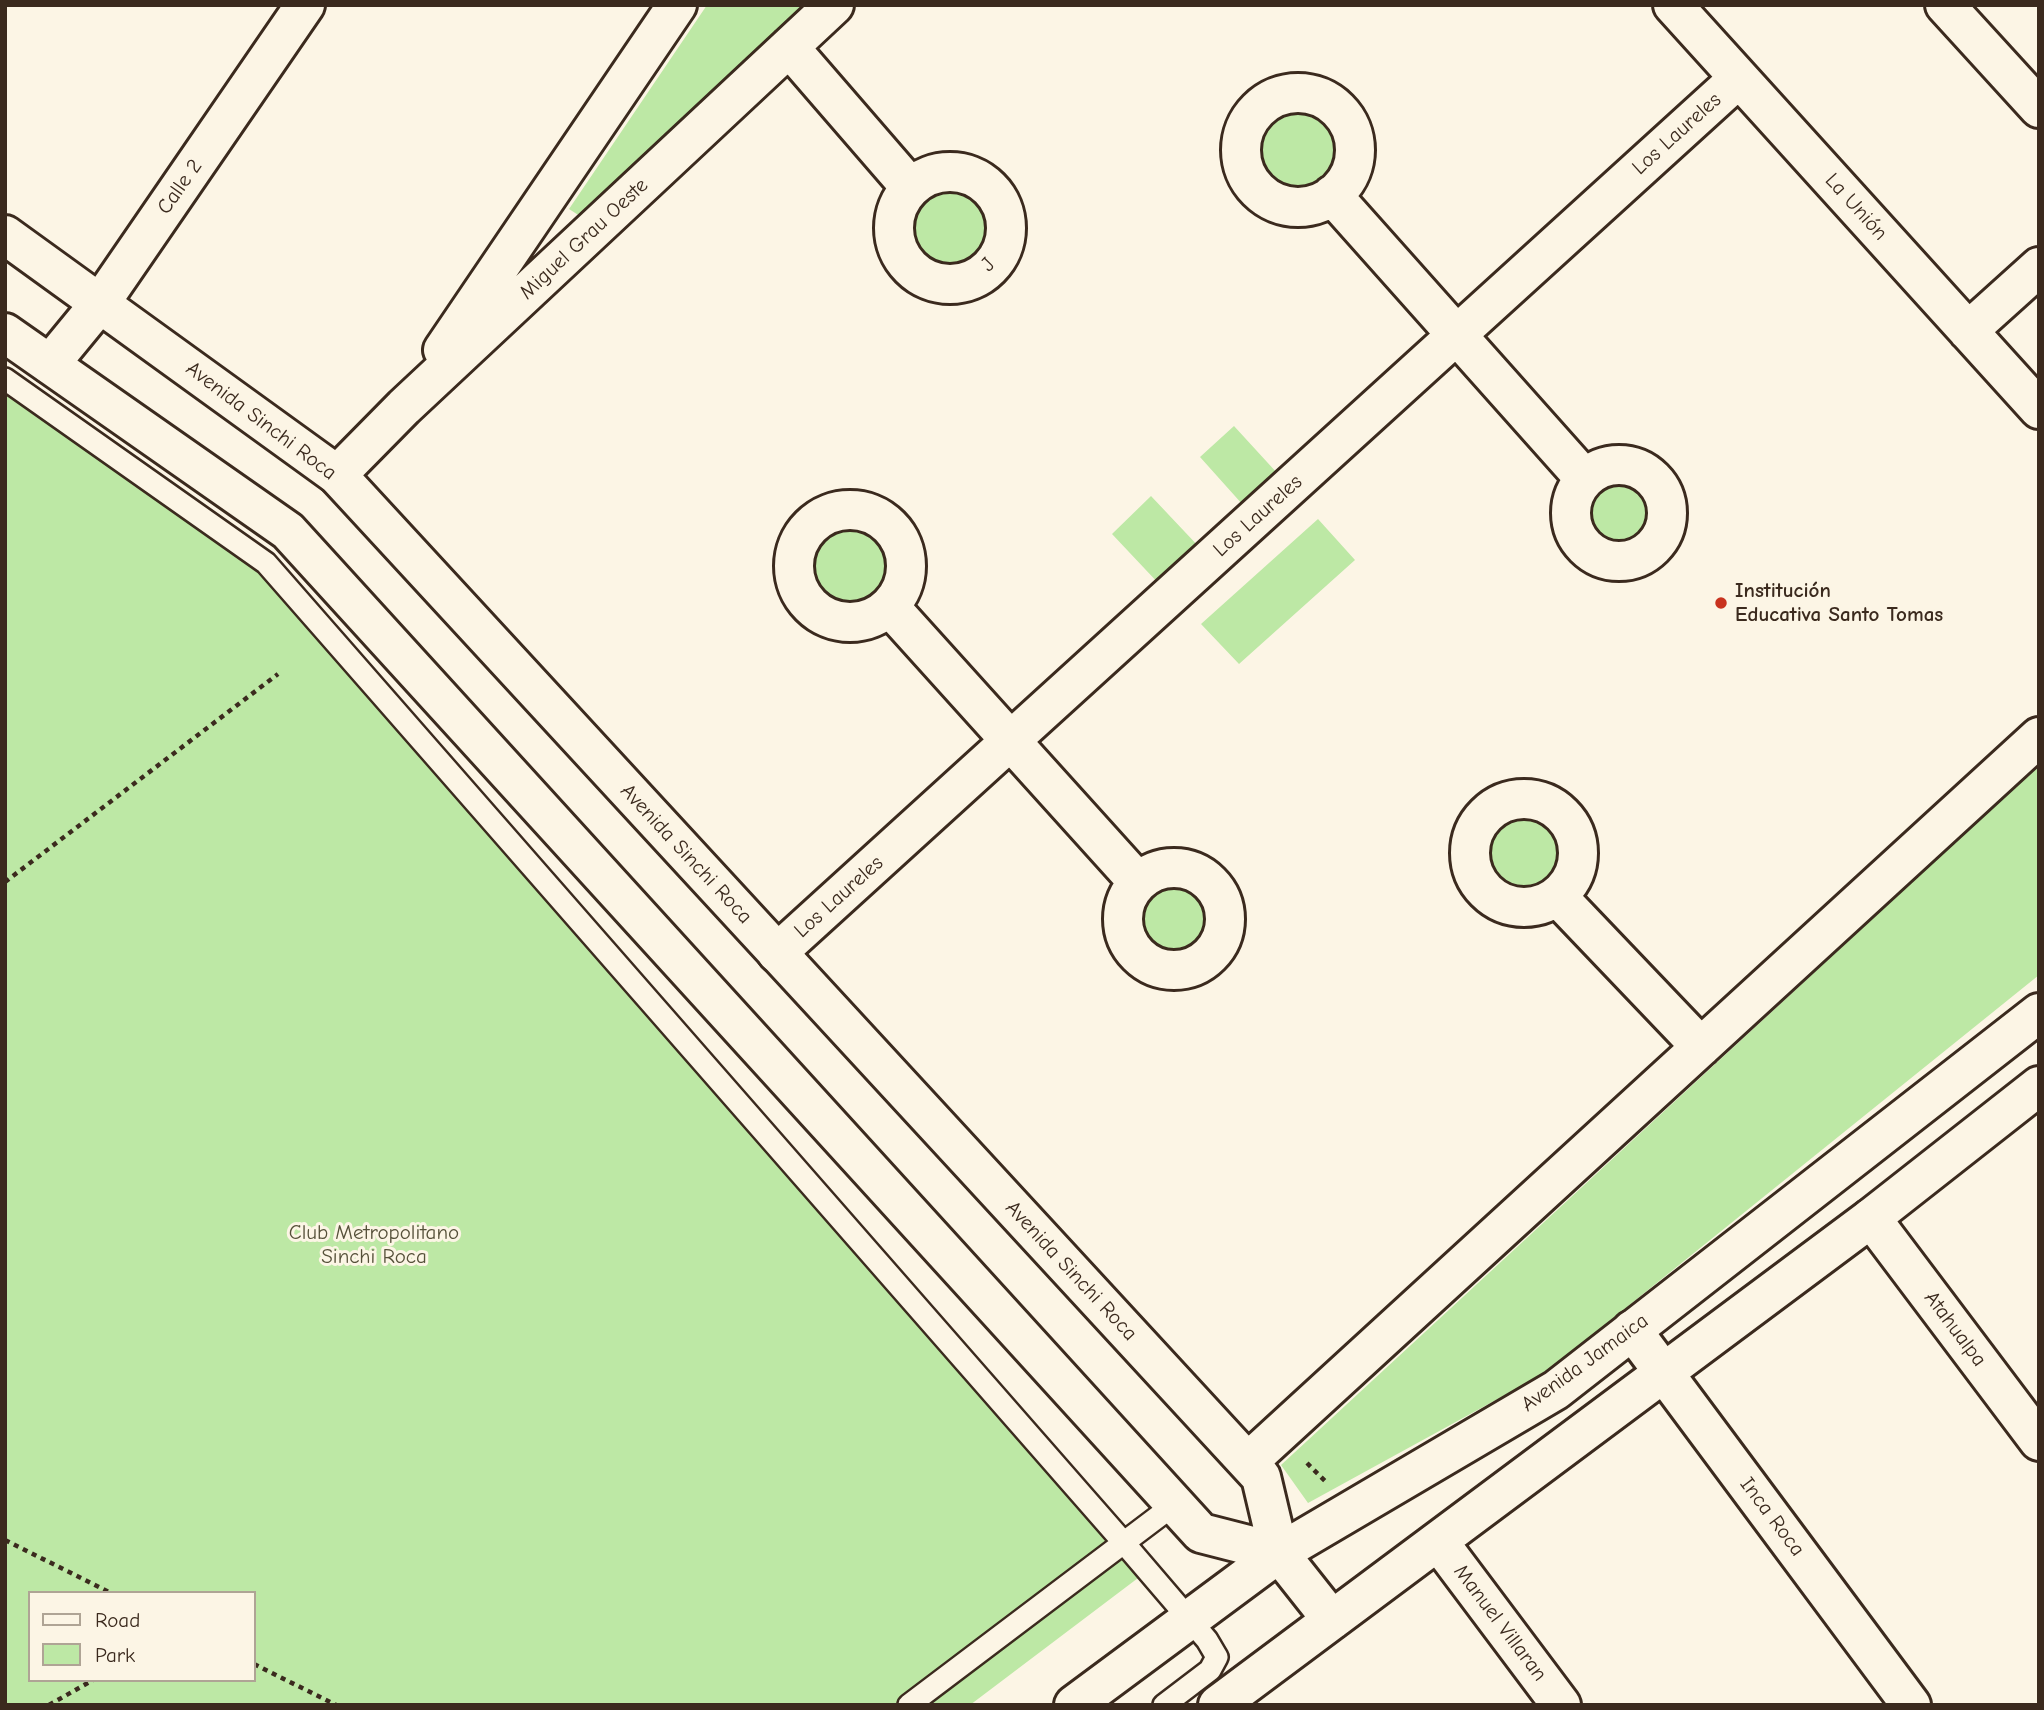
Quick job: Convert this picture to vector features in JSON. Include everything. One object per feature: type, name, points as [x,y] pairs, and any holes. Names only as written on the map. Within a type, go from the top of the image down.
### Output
[{"type":"street","name":"Calle 2","points":[[50,364],[101,302],[305,5]]},
{"type":"street","points":[[404,407],[677,5]]},
{"type":"street","name":"Miguel Grau Oeste","points":[[337,475],[404,407],[834,5]]},
{"type":"street","name":"La Unión","points":[[1673,5],[2039,410]]},
{"type":"street","points":[[1951,7],[2039,108]]},
{"type":"street","points":[[789,47],[911,188]]},
{"type":"street","name":"Los Laureles","points":[[777,953],[1739,78]]},
{"type":"street","points":[[1332,195],[1586,480]]},
{"type":"street","name":"Avenida Sinchi Roca","points":[[5,235],[337,475],[1261,1476],[1279,1553],[1332,1620]]},
{"type":"street","points":[[1968,331],[2039,267]]},
{"type":"street","points":[[5,333],[288,531],[1201,1533],[1279,1553]]},
{"type":"street","points":[[889,606],[1012,739],[1138,882]]},
{"type":"street","points":[[1248,1462],[2039,737]]},
{"type":"street","points":[[1557,896],[1701,1047]]},
{"type":"street","name":"Avenida Jamaica","points":[[1074,1705],[1279,1553],[1556,1390],[2039,1014]]},
{"type":"street","points":[[1219,1705],[1871,1218],[2039,1086]]},
{"type":"street","name":"Atahualpa","points":[[1871,1218],[2039,1441]]},
{"type":"street","name":"Inca Roca","points":[[1632,1330],[1910,1705]]},
{"type":"street","name":"Manuel Villaran","points":[[1438,1541],[1561,1705]]},
{"type":"lane","points":[[5,379],[266,564],[1124,1543],[1190,1619],[1217,1657],[1210,1670],[1164,1705]]},
{"type":"lane","points":[[909,1705],[1175,1504]]},
{"type":"path","points":[[5,882],[278,674]]},
{"type":"path","points":[[5,1540],[107,1591]]},
{"type":"path","points":[[256,1665],[336,1705]]},
{"type":"path","points":[[50,1705],[90,1682]]},
{"type":"green space","points":[[707,5],[814,5],[583,218],[569,209]]},
{"type":"green space","points":[[1298,111],[1313,114],[1330,128],[1337,150],[1334,165],[1320,182],[1298,189],[1283,186],[1266,172],[1259,150],[1262,135],[1276,118]]},
{"type":"green space","points":[[950,189],[965,192],[978,200],[986,213],[989,228],[986,243],[978,256],[965,264],[950,267],[935,264],[922,256],[914,243],[911,228],[914,213],[922,200],[935,192]]},
{"type":"green space","name":"Club Metropolitano Sinchi Roca","points":[[5,393],[99,460],[282,582],[1146,1572],[970,1705],[5,1705]]},
{"type":"green space","points":[[1234,426],[1278,474],[1243,505],[1200,457]]},
{"type":"green space","points":[[1619,482],[1631,484],[1642,491],[1649,502],[1649,526],[1642,537],[1631,544],[1619,546],[1607,544],[1596,537],[1589,526],[1587,514],[1589,502],[1596,491],[1607,484]]},
{"type":"green space","points":[[1151,496],[1201,549],[1161,586],[1112,534]]},
{"type":"green space","points":[[1318,519],[1355,560],[1239,664],[1201,624]]},
{"type":"green space","points":[[846,528],[861,531],[874,539],[882,552],[885,567],[882,582],[874,595],[861,603],[846,606],[831,603],[818,595],[810,582],[807,567],[810,552],[818,539],[831,531]]},
{"type":"green space","points":[[2039,765],[2039,975],[1545,1373],[1308,1503],[1281,1465]]},
{"type":"green space","points":[[1524,819],[1549,829],[1559,854],[1549,879],[1524,889],[1499,879],[1489,854],[1499,829]]},
{"type":"green space","points":[[1173,883],[1193,889],[1203,899],[1209,919],[1203,939],[1193,949],[1173,955],[1153,949],[1143,939],[1137,919],[1143,899],[1153,889]]},
{"type":"place","name":"Institución Educativa Santo Tomas","points":[[1721,603]]}]
